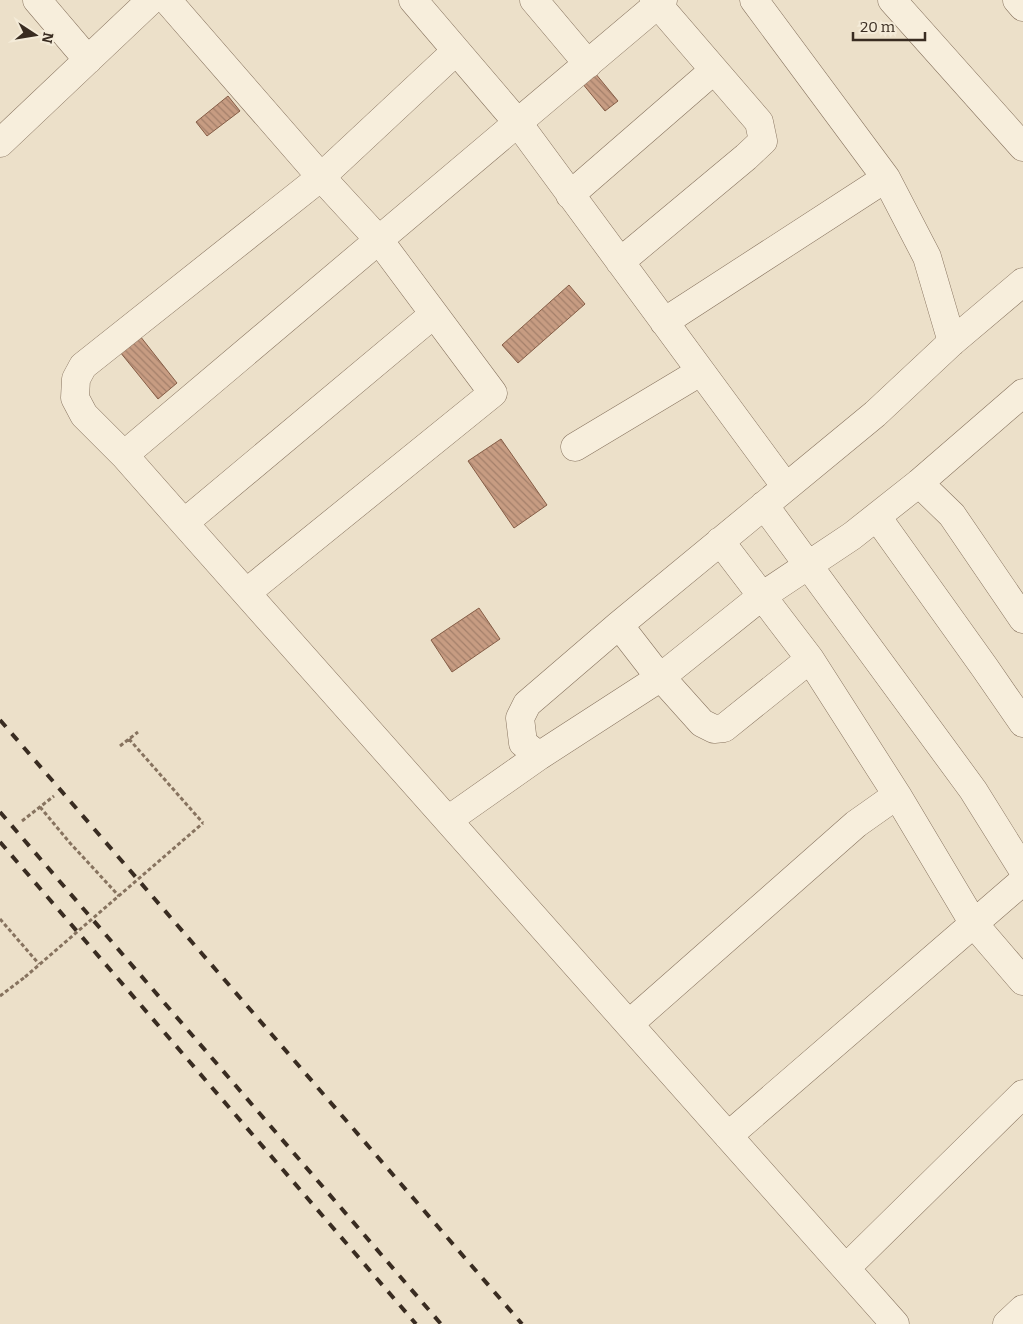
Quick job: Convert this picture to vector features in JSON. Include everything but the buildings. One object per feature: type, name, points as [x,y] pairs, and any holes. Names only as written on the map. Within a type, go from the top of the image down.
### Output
[{"type":"street","points":[[37,0],[88,60]]},
{"type":"street","points":[[0,142],[151,0]]},
{"type":"street","points":[[167,0],[321,177],[379,240],[492,393],[246,593]]},
{"type":"street","points":[[413,0],[518,123],[786,487]]},
{"type":"street","points":[[534,0],[588,64]]},
{"type":"street","points":[[754,0],[886,178],[927,257],[952,342]]},
{"type":"street","points":[[892,0],[1023,148]]},
{"type":"street","points":[[1017,0],[1023,7]]},
{"type":"street","points":[[124,455],[588,64],[658,2],[759,122],[763,141],[620,262]]},
{"type":"street","points":[[456,51],[321,177],[83,366],[76,379],[75,398],[84,415],[124,455],[895,1324]]},
{"type":"street","points":[[570,195],[714,70]]},
{"type":"street","points":[[664,322],[886,178]]},
{"type":"street","points":[[539,756],[523,743],[520,718],[527,704],[619,625],[875,414],[952,342],[1023,282]]},
{"type":"street","points":[[184,523],[434,314]]},
{"type":"street","points":[[575,447],[700,372]]},
{"type":"street","points":[[448,820],[539,756],[661,677],[762,596],[852,536],[919,483],[1023,393]]},
{"type":"street","points":[[919,483],[952,514],[1019,605]]},
{"type":"street","points":[[764,506],[973,790],[1023,870]]},
{"type":"street","points":[[876,517],[1023,723]]},
{"type":"street","points":[[720,541],[810,659],[897,796],[974,924],[1023,981]]},
{"type":"street","points":[[619,625],[661,677],[702,723],[714,729],[724,728],[810,659]]},
{"type":"street","points":[[629,1024],[856,824],[897,796]]},
{"type":"street","points":[[728,1136],[1023,881]]},
{"type":"street","points":[[846,1268],[1023,1094]]},
{"type":"street","points":[[1008,1324],[1023,1309]]},
{"type":"path","points":[[120,746],[138,732]]},
{"type":"path","points":[[0,996],[203,823],[129,739]]},
{"type":"path","points":[[22,821],[54,796]]},
{"type":"path","points":[[40,807],[119,896]]},
{"type":"path","points":[[0,919],[39,964]]},
{"type":"railway","points":[[0,720],[522,1324]]},
{"type":"railway","points":[[0,812],[441,1324]]},
{"type":"railway","points":[[0,842],[416,1324]]}]
